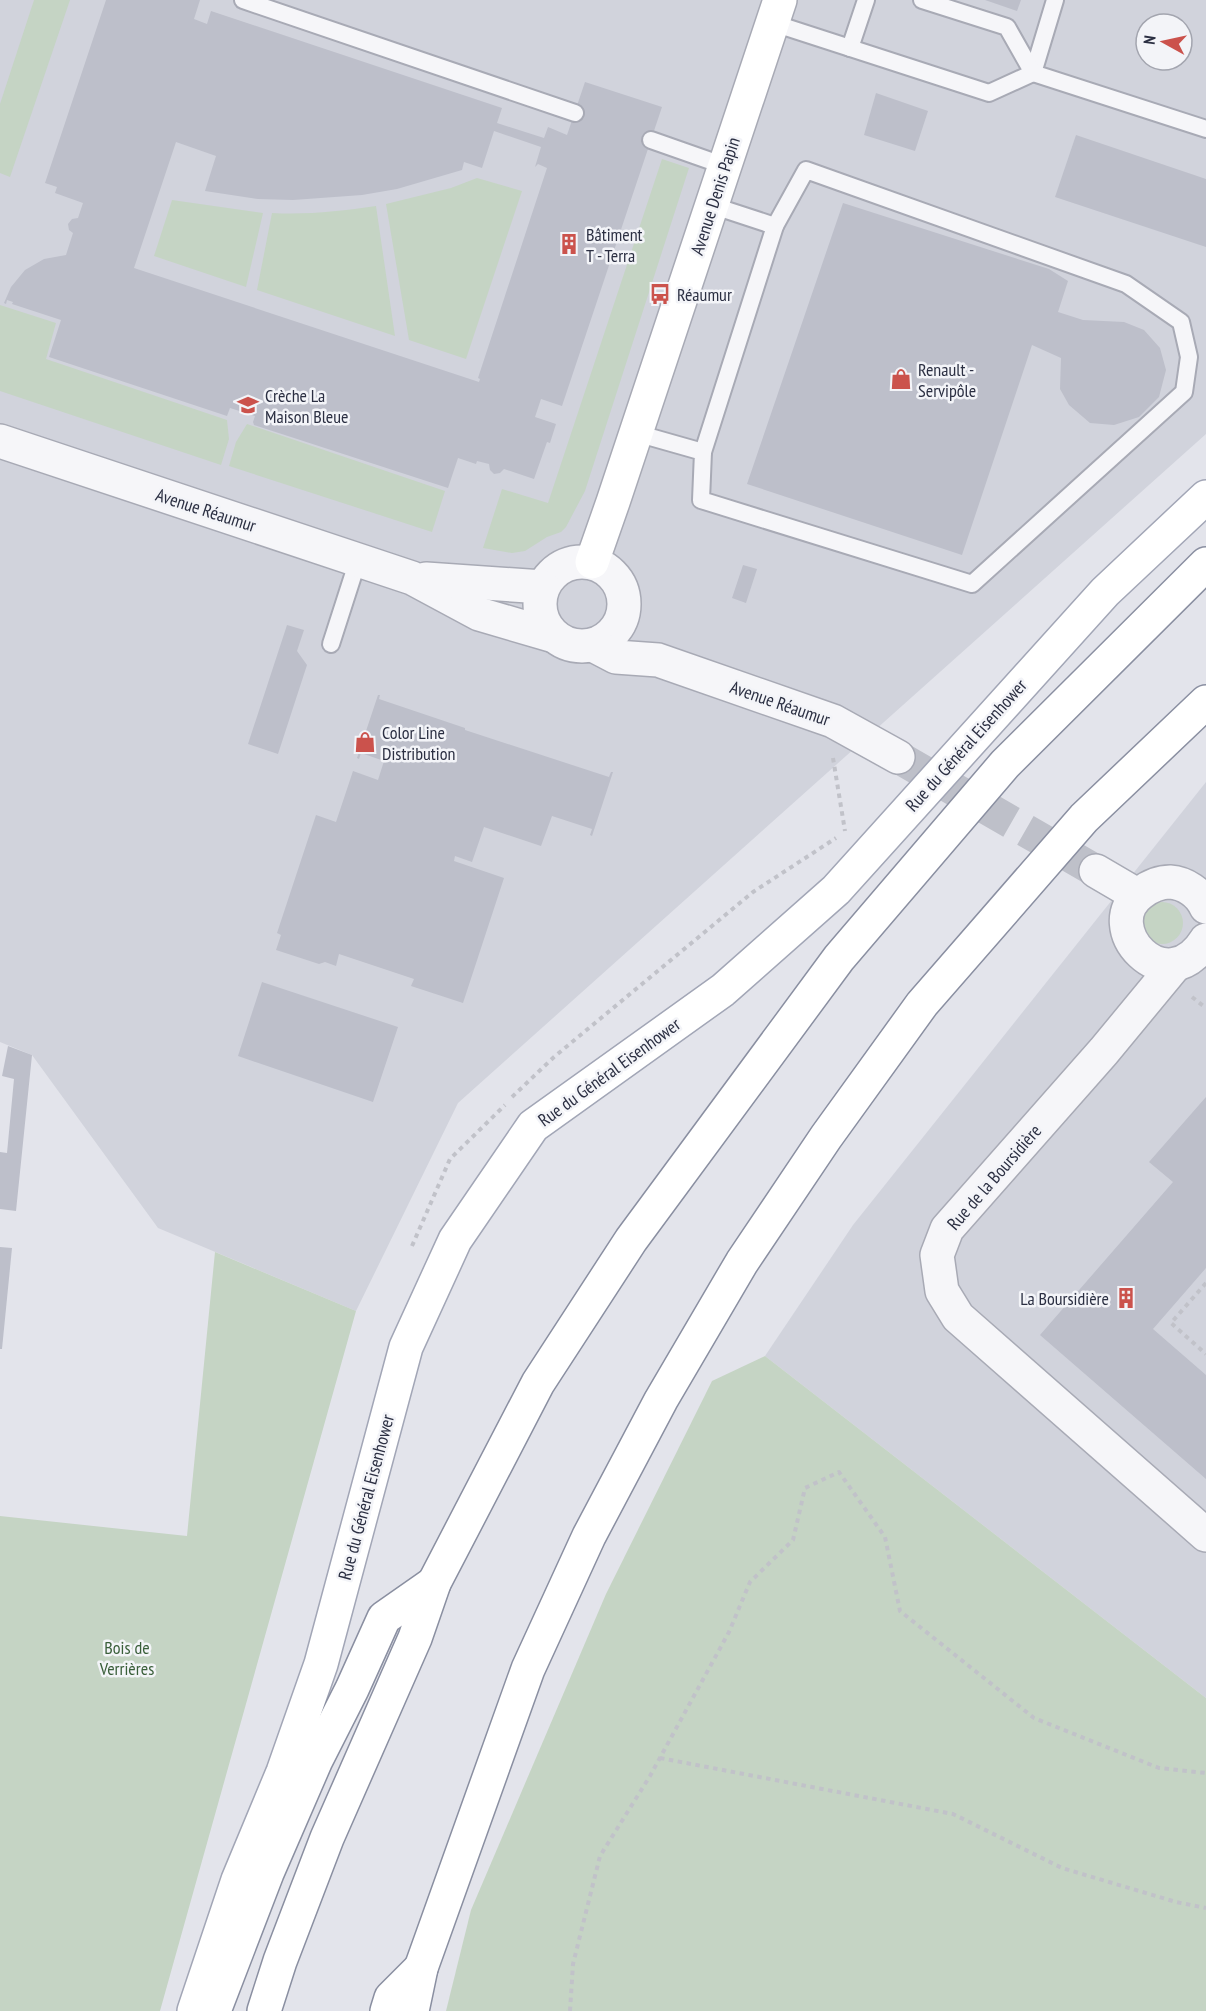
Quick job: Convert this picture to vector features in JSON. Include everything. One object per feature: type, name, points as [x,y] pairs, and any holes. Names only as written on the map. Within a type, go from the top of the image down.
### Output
[{"type":"main road","name":"Avenue Denis Papin","points":[[592,562],[777,12]]},
{"type":"main road","name":"Rue du Général Eisenhower","points":[[194,2011],[238,1880],[283,1772],[321,1664],[406,1347],[455,1240],[533,1126],[723,990],[836,890],[1105,592],[1206,497]]},
{"type":"main road","points":[[264,2011],[280,1961],[327,1838],[415,1638],[434,1583],[538,1383],[630,1240],[839,958],[1005,764],[1206,564]]},
{"type":"main road","points":[[412,2011],[421,1968],[528,1669],[589,1536],[660,1400],[742,1262],[826,1137],[922,1005],[1084,818],[1206,702]]},
{"type":"main road","points":[[214,2011],[272,1862],[316,1760],[352,1689],[384,1618],[434,1583]]},
{"type":"main road","points":[[387,2011],[391,1998],[421,1968]]},
{"type":"street","name":"Avenue Réaumur","points":[[0,441],[412,578],[479,614],[554,636]]},
{"type":"street","points":[[592,562],[605,568],[615,577],[622,589],[624,603],[622,617],[615,630],[605,639],[593,645],[579,646],[565,643],[554,636],[541,613],[540,600],[543,587],[554,573],[568,563],[592,562]]},
{"type":"street","name":"Avenue Réaumur","points":[[412,578],[487,585],[543,587]]},
{"type":"street","points":[[622,617],[640,629],[658,660]]},
{"type":"street","name":"Avenue Réaumur","points":[[593,645],[616,657],[658,660],[833,721],[898,757]]},
{"type":"street","points":[[1096,871],[1137,895]]},
{"type":"street","points":[[1175,965],[1151,961],[1140,954],[1131,942],[1127,916],[1137,895],[1152,885],[1175,882],[1192,890],[1206,904]]},
{"type":"street","name":"Rue de la Boursidière","points":[[1206,940],[1199,951],[1175,965],[1104,1051],[947,1229],[937,1256],[942,1291],[958,1317],[1206,1535]]},
{"type":"lane","points":[[243,0],[575,113]]},
{"type":"lane","points":[[850,48],[866,0]]},
{"type":"lane","points":[[922,0],[1007,27],[1033,73]]},
{"type":"lane","points":[[1033,73],[1055,0]]},
{"type":"lane","points":[[777,12],[850,48],[989,93],[1033,73],[1206,129]]},
{"type":"lane","points":[[651,140],[724,166]]},
{"type":"lane","points":[[806,170],[1126,284],[1181,322],[1189,357],[1184,392],[972,584],[701,500],[703,452],[775,225],[806,170]]},
{"type":"lane","points":[[711,205],[775,225]]},
{"type":"lane","points":[[636,433],[703,452]]},
{"type":"lane","points":[[331,644],[358,560]]},
{"type":"path","points":[[832,753],[845,832]]},
{"type":"path","points":[[1206,1283],[1171,1323],[1206,1354]]},
{"type":"path","points":[[570,2011],[573,1964],[600,1856],[660,1758],[729,1632],[750,1582],[793,1539],[806,1488],[839,1472],[885,1537],[900,1611],[1034,1718],[1159,1768],[1206,1773]]},
{"type":"path","points":[[660,1758],[953,1814],[1062,1868],[1176,1902],[1206,1908]]},
{"type":"shaded area","points":[[0,0],[1206,0],[1206,434],[458,1103],[356,1311],[158,1228],[32,1055],[0,1042]]},
{"type":"shaded area","points":[[1206,782],[1206,1698],[765,1356],[853,1225]]},
{"type":"green space","points":[[34,0],[70,0],[10,177],[0,173],[0,104]]},
{"type":"green space","points":[[662,159],[689,168],[585,491],[561,532],[547,537],[525,551],[512,553],[483,548],[502,489],[548,503]]},
{"type":"green space","points":[[477,178],[522,191],[466,359],[409,340],[386,204],[451,188]]},
{"type":"green space","points":[[172,200],[263,213],[246,287],[154,256]]},
{"type":"green space","points":[[376,206],[395,336],[257,290],[272,213],[324,212]]},
{"type":"green space","points":[[0,305],[56,323],[46,359],[227,420],[229,439],[221,465],[0,391]]},
{"type":"green space","points":[[247,424],[445,491],[432,532],[229,466],[236,442]]},
{"type":"green space","points":[[1162,902],[1177,908],[1183,923],[1177,938],[1162,944],[1147,938],[1141,923],[1147,908]]},
{"type":"green space","name":"Bois de Verrières","points":[[215,1252],[356,1311],[160,2011],[0,2011],[0,1516],[187,1536]]},
{"type":"green space","points":[[765,1356],[1206,1698],[1206,2011],[446,2011],[471,1910],[606,1594],[712,1381]]},
{"type":"building","name":"Bâtiment T - Terra","points":[[106,0],[200,0],[194,19],[207,24],[211,11],[502,108],[497,123],[544,138],[548,127],[567,135],[585,82],[662,107],[562,406],[541,399],[535,417],[556,424],[534,479],[504,469],[494,474],[489,464],[477,461],[476,464],[458,458],[448,488],[254,425],[255,416],[230,408],[227,416],[49,357],[61,320],[12,304],[13,302],[7,300],[6,304],[4,303],[11,287],[25,270],[44,259],[66,255],[73,233],[69,230],[68,224],[72,219],[78,218],[83,203],[55,193],[57,187],[45,183]],"holes":[[[494,131],[541,147],[535,167],[538,164],[547,168],[478,378],[479,382],[134,268],[176,142],[216,156],[205,191],[258,199],[293,200],[362,195],[397,189],[462,170],[464,162],[482,168]]]},
{"type":"building","points":[[985,0],[1021,0],[1017,11]]},
{"type":"building","points":[[876,93],[928,111],[915,151],[864,135]]},
{"type":"building","points":[[1076,135],[1206,179],[1206,247],[1055,197]]},
{"type":"building","name":"Renault - Servipôle","points":[[843,203],[1049,269],[1068,281],[1058,312],[1083,320],[1124,322],[1144,330],[1160,348],[1166,370],[1159,397],[1139,417],[1114,425],[1090,423],[1069,405],[1060,389],[1061,358],[1032,345],[962,555],[747,484]]},
{"type":"building","points":[[743,565],[757,569],[746,603],[732,598]]},
{"type":"building","points":[[287,625],[304,630],[297,651],[307,665],[278,754],[248,744]]},
{"type":"building","points":[[378,695],[380,695],[379,699],[465,728],[465,730],[609,777],[613,772],[592,836],[590,835],[592,829],[552,816],[541,846],[484,827],[472,862],[455,856],[454,861],[504,878],[463,1003],[411,986],[414,979],[339,954],[336,966],[325,962],[319,964],[276,950],[281,935],[277,933],[316,815],[336,822],[353,771],[378,780],[384,761],[361,753],[359,759],[357,758]]},
{"type":"building","points":[[262,982],[398,1027],[373,1102],[238,1056]]},
{"type":"building","points":[[8,1046],[32,1055],[16,1211],[0,1209],[0,1152],[7,1153],[14,1079],[2,1076]]},
{"type":"building","name":"La Boursidière","points":[[1206,1097],[1206,1268],[1153,1329],[1206,1375],[1206,1479],[1040,1335],[1173,1182],[1149,1162]]},
{"type":"building","points":[[0,1247],[12,1248],[2,1349],[0,1349]]},
{"type":"tunnel","points":[[898,757],[1096,871]]},
{"type":"place","name":"Bâtiment T - Terra","points":[[569,244]]},
{"type":"place","name":"Réaumur","points":[[660,294]]},
{"type":"place","name":"Renault - Servipôle","points":[[901,379]]},
{"type":"place","name":"Crèche La Maison Bleue","points":[[248,405]]},
{"type":"place","name":"Color Line Distribution","points":[[365,742]]},
{"type":"place","name":"La Boursidière","points":[[1126,1298]]}]
